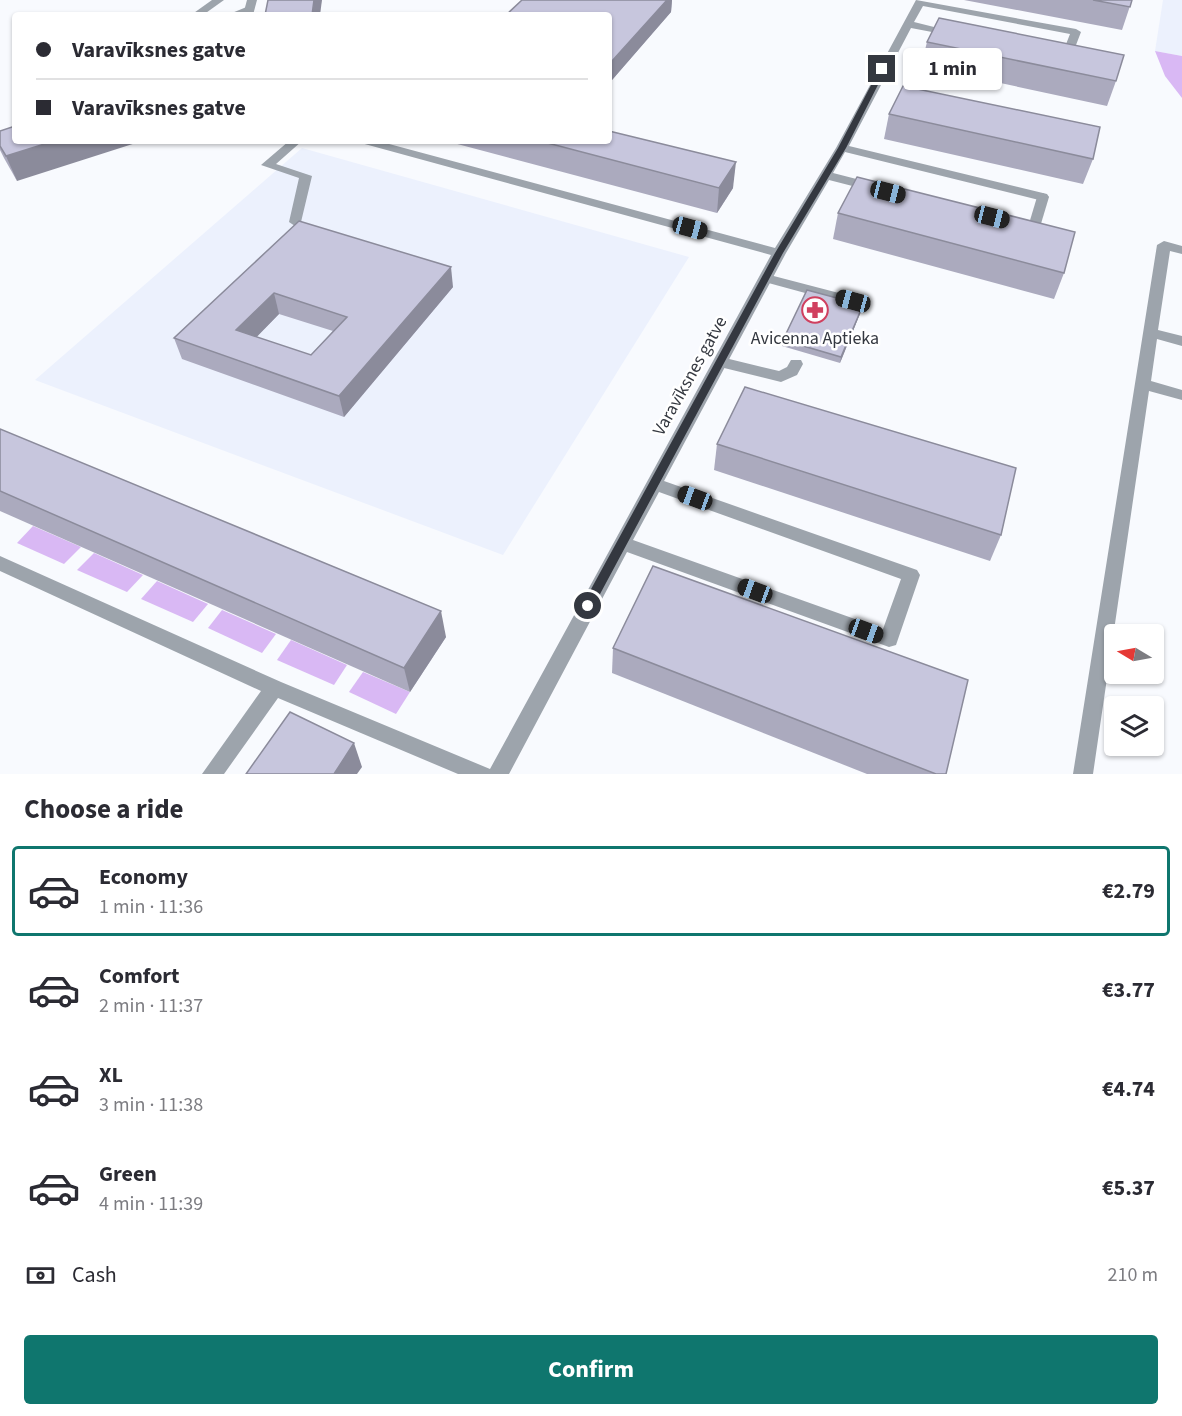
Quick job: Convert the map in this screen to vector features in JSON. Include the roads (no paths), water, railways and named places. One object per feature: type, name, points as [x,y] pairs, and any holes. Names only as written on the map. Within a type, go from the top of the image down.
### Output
[{"type":"street","points":[[201,12],[219,0]]},
{"type":"street","points":[[921,1],[1076,32],[1067,56],[1044,52]]},
{"type":"street","name":"Varavīksnes gatve","points":[[498,774],[779,253],[842,148],[921,1]]},
{"type":"street","points":[[908,24],[965,35]]},
{"type":"street","points":[[292,144],[267,165],[306,176],[295,222]]},
{"type":"street","points":[[376,144],[779,253]]},
{"type":"street","points":[[842,148],[1043,197],[1028,226]]},
{"type":"street","points":[[825,176],[880,189]]},
{"type":"street","points":[[1083,774],[1164,245],[1182,250]]},
{"type":"street","points":[[766,278],[853,301]]},
{"type":"street","points":[[1151,333],[1182,341]]},
{"type":"street","points":[[721,362],[781,377],[792,371],[796,364]]},
{"type":"street","points":[[1143,384],[1182,395]]},
{"type":"street","points":[[621,543],[889,639],[910,575],[654,483]]},
{"type":"street","points":[[0,563],[274,688],[482,774]]},
{"type":"street","points":[[212,774],[274,688]]},
{"type":"place","name":"Avicenna Aptieka","points":[[815,310]]}]
